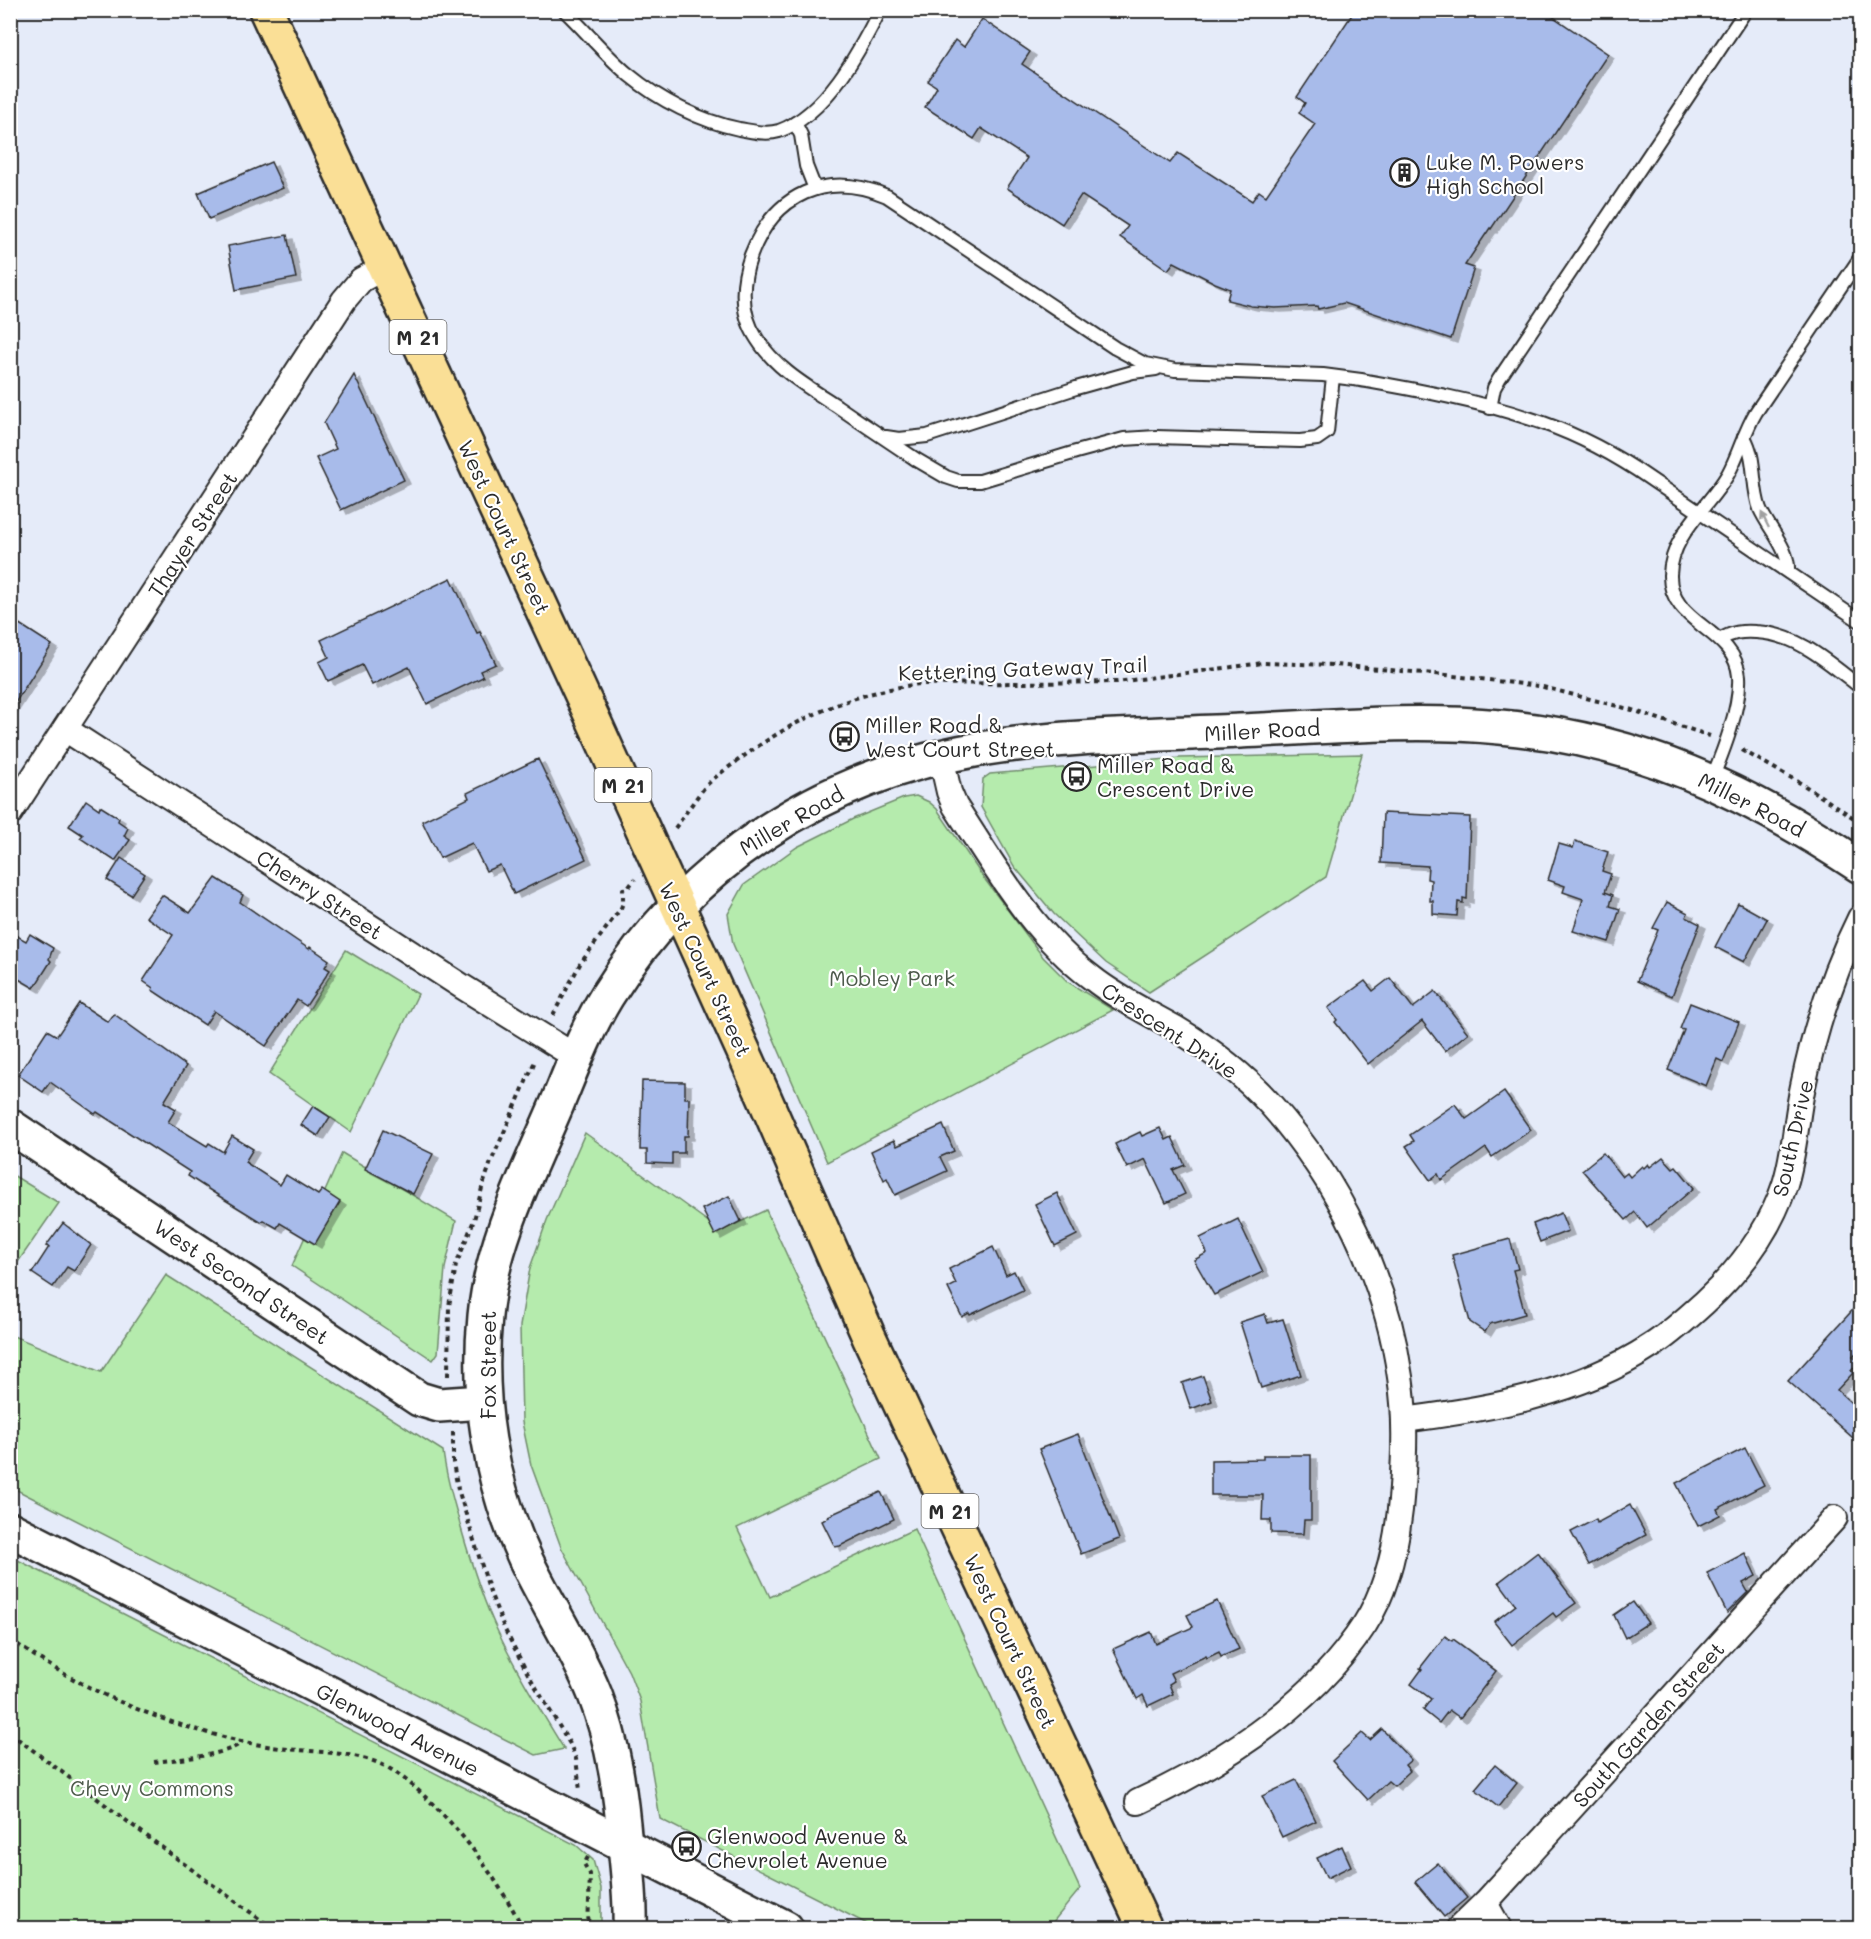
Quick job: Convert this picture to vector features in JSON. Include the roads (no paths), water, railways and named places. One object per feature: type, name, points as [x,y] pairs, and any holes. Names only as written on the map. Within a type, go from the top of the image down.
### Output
[{"type":"main road","name":"West Court Street","points":[[266,10],[677,906],[860,1317],[1145,1929]]},
{"type":"street","name":"Thayer Street","points":[[10,813],[344,300],[361,280],[385,267]]},
{"type":"street","name":"Miller Road","points":[[677,906],[729,857],[812,805],[865,780],[941,757],[1001,746],[1081,738],[1381,725],[1445,724],[1515,728],[1593,741],[1659,760],[1711,781],[1774,813],[1860,866]]},
{"type":"street","name":"Cherry Street","points":[[65,729],[463,987],[576,1057]]},
{"type":"street","name":"Crescent Drive","points":[[941,757],[949,792],[955,806],[1023,907],[1049,940],[1095,981],[1179,1031],[1235,1072],[1268,1102],[1315,1160],[1349,1217],[1386,1313],[1400,1376],[1404,1420],[1402,1494],[1387,1574],[1374,1609],[1366,1623],[1342,1656],[1317,1683],[1281,1715],[1195,1773],[1138,1803]]},
{"type":"street","name":"Fox Street","points":[[630,1929],[626,1846],[616,1772],[600,1710],[586,1673],[532,1573],[517,1540],[494,1466],[483,1402],[484,1320],[496,1257],[509,1217],[596,1014],[632,960],[677,906]]},
{"type":"street","name":"South Drive","points":[[1404,1420],[1544,1394],[1604,1372],[1638,1354],[1671,1331],[1729,1278],[1754,1246],[1779,1201],[1791,1159],[1803,1086],[1815,1038],[1839,967],[1860,918]]},
{"type":"street","name":"West Second Street","points":[[10,1126],[411,1395],[425,1402],[439,1405],[483,1402]]},
{"type":"street","name":"South Garden Street","points":[[1459,1929],[1835,1518]]},
{"type":"street","name":"Glenwood Avenue","points":[[10,1529],[786,1929]]},
{"type":"street","points":[[1485,1903],[1499,1929]]},
{"type":"lane","points":[[564,10],[627,73],[651,91],[685,109],[719,123],[759,132],[774,132],[795,123],[816,107],[861,47],[880,10]]},
{"type":"lane","points":[[1490,408],[1494,388],[1499,379],[1746,10]]},
{"type":"lane","points":[[795,123],[801,135],[806,166],[815,189]]},
{"type":"lane","points":[[1333,376],[1327,432],[1311,441],[1138,438],[1097,446],[980,481],[958,481],[934,471],[783,368],[762,346],[748,320],[743,298],[745,276],[760,236],[780,208],[796,197],[815,189],[855,186],[887,196],[1115,348],[1145,364],[1160,368],[1228,373],[1333,376],[1490,408],[1558,428],[1598,447],[1637,470],[1860,621]]},
{"type":"lane","points":[[1711,781],[1728,740],[1738,688],[1737,667],[1720,640],[1686,614],[1678,604],[1671,587],[1670,570],[1674,552],[1727,476],[1756,412],[1860,258]]},
{"type":"lane","points":[[877,433],[899,439],[927,436],[1100,381],[1133,372],[1160,368]]},
{"type":"lane","points":[[1744,437],[1751,455],[1752,479],[1758,501],[1770,530],[1786,557],[1788,572]]},
{"type":"lane","points":[[1720,640],[1730,634],[1740,632],[1781,635],[1812,651],[1860,687]]},
{"type":"place","name":"Luke M. Powers High School","points":[[1405,173]]},
{"type":"place","name":"Miller Road & West Court Street","points":[[844,736]]},
{"type":"place","name":"Miller Road & Crescent Drive","points":[[1076,776]]},
{"type":"place","name":"Glenwood Avenue & Chevrolet Avenue","points":[[686,1847]]},
{"type":"park label","name":"Mobley Park","points":[[892,977]]},
{"type":"park label","name":"Chevy Commons","points":[[152,1787]]}]
